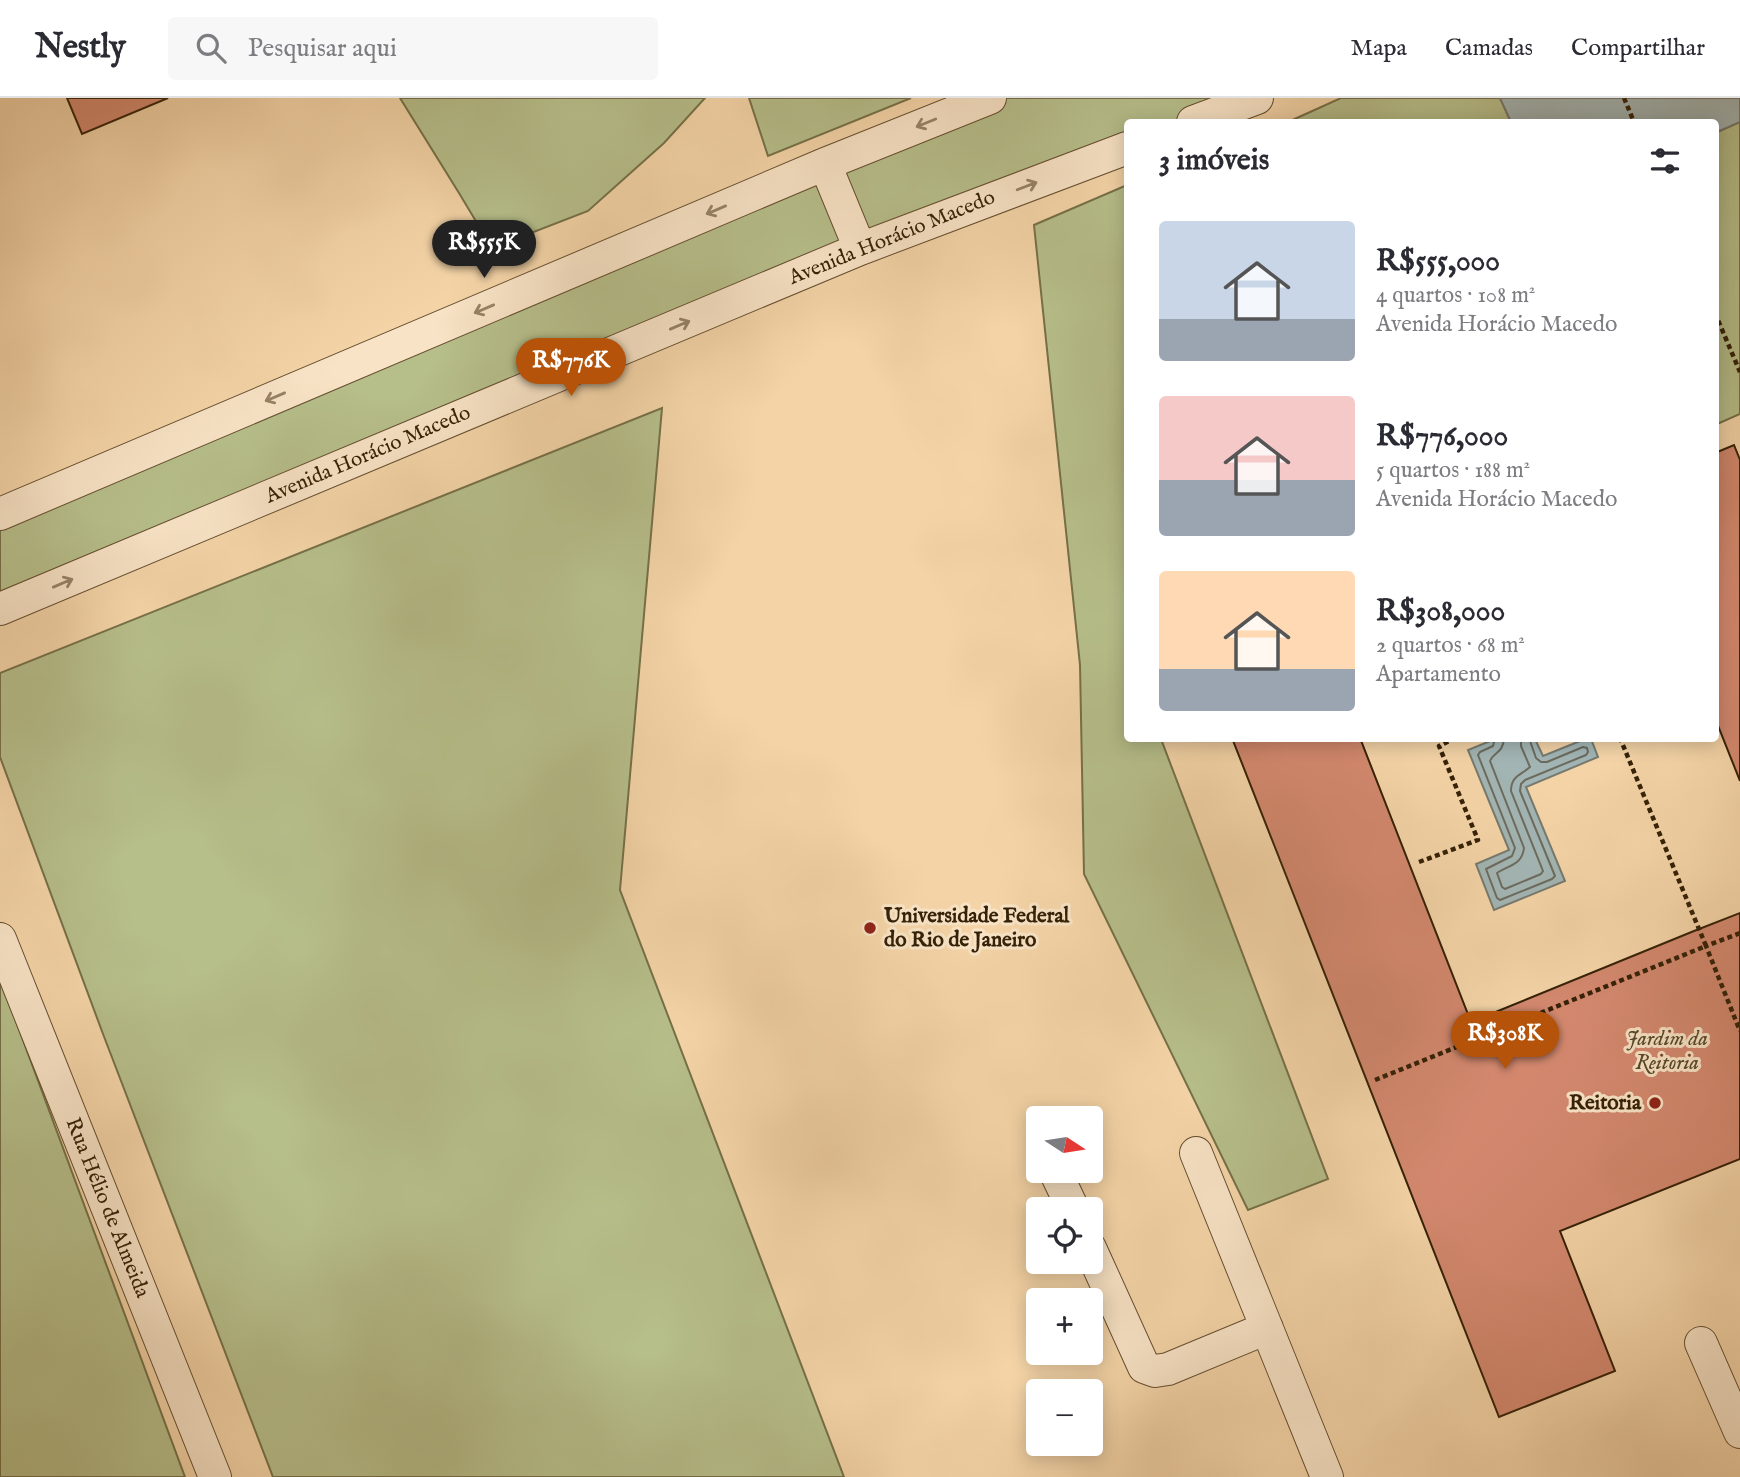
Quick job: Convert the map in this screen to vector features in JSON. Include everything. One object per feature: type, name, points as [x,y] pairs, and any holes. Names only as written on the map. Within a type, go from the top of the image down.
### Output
[{"type":"street","points":[[0,514],[825,164],[990,98]]},
{"type":"street","points":[[1226,117],[1257,98]]},
{"type":"street","name":"Avenida Horácio Macedo","points":[[0,609],[860,249],[1124,149]]},
{"type":"street","points":[[825,164],[860,249]]},
{"type":"street","name":"Rua Hélio de Almeida","points":[[0,939],[215,1477]]},
{"type":"street","points":[[1196,1153],[1327,1477]]},
{"type":"street","points":[[1102,1274],[1144,1367],[1155,1371],[1168,1369],[1267,1328]]},
{"type":"street","points":[[1700,1343],[1740,1432]]},
{"type":"path","points":[[1624,98],[1633,119]]},
{"type":"path","points":[[1719,322],[1740,372]]},
{"type":"path","points":[[1419,862],[1478,840],[1439,746],[1446,742]]},
{"type":"path","points":[[1622,742],[1740,1031]]},
{"type":"path","points":[[1375,1080],[1740,933]]},
{"type":"green space","points":[[400,98],[705,98],[664,143],[588,211],[492,248]]},
{"type":"green space","points":[[749,98],[911,98],[768,156]]},
{"type":"green space","points":[[990,98],[1257,98],[1201,119],[1124,119],[1124,149],[0,609],[0,514]]},
{"type":"green space","points":[[1341,98],[1500,98],[1510,119],[1295,119]]},
{"type":"green space","points":[[1740,122],[1740,414],[1719,423],[1719,131]]},
{"type":"green space","points":[[1124,186],[1124,742],[1162,742],[1328,1179],[1248,1210],[1084,874],[1080,665],[1034,225]]},
{"type":"green space","points":[[662,408],[620,890],[844,1477],[273,1477],[0,757],[0,673]]},
{"type":"green space","points":[[0,978],[185,1477],[0,1477]]},
{"type":"water","points":[[1500,98],[1740,98],[1740,122],[1719,131],[1719,119],[1510,119]]},
{"type":"water","points":[[1488,742],[1536,742],[1543,756],[1578,742],[1592,742],[1598,757],[1526,787],[1565,881],[1494,910],[1476,864],[1509,850],[1468,750]]},
{"type":"building","points":[[67,98],[168,98],[82,134]]},
{"type":"building","points":[[1734,445],[1740,460],[1740,781],[1719,728],[1719,451]]},
{"type":"building","name":"Reitoria","points":[[1234,742],[1362,742],[1471,1022],[1740,913],[1740,1159],[1560,1231],[1615,1371],[1499,1417]]},
{"type":"place","name":"Universidade Federal do Rio de Janeiro","points":[[870,928]]},
{"type":"place","name":"Reitoria","points":[[1655,1103]]},
{"type":"park label","name":"Jardim da Reitoria","points":[[1667,1051]]}]
